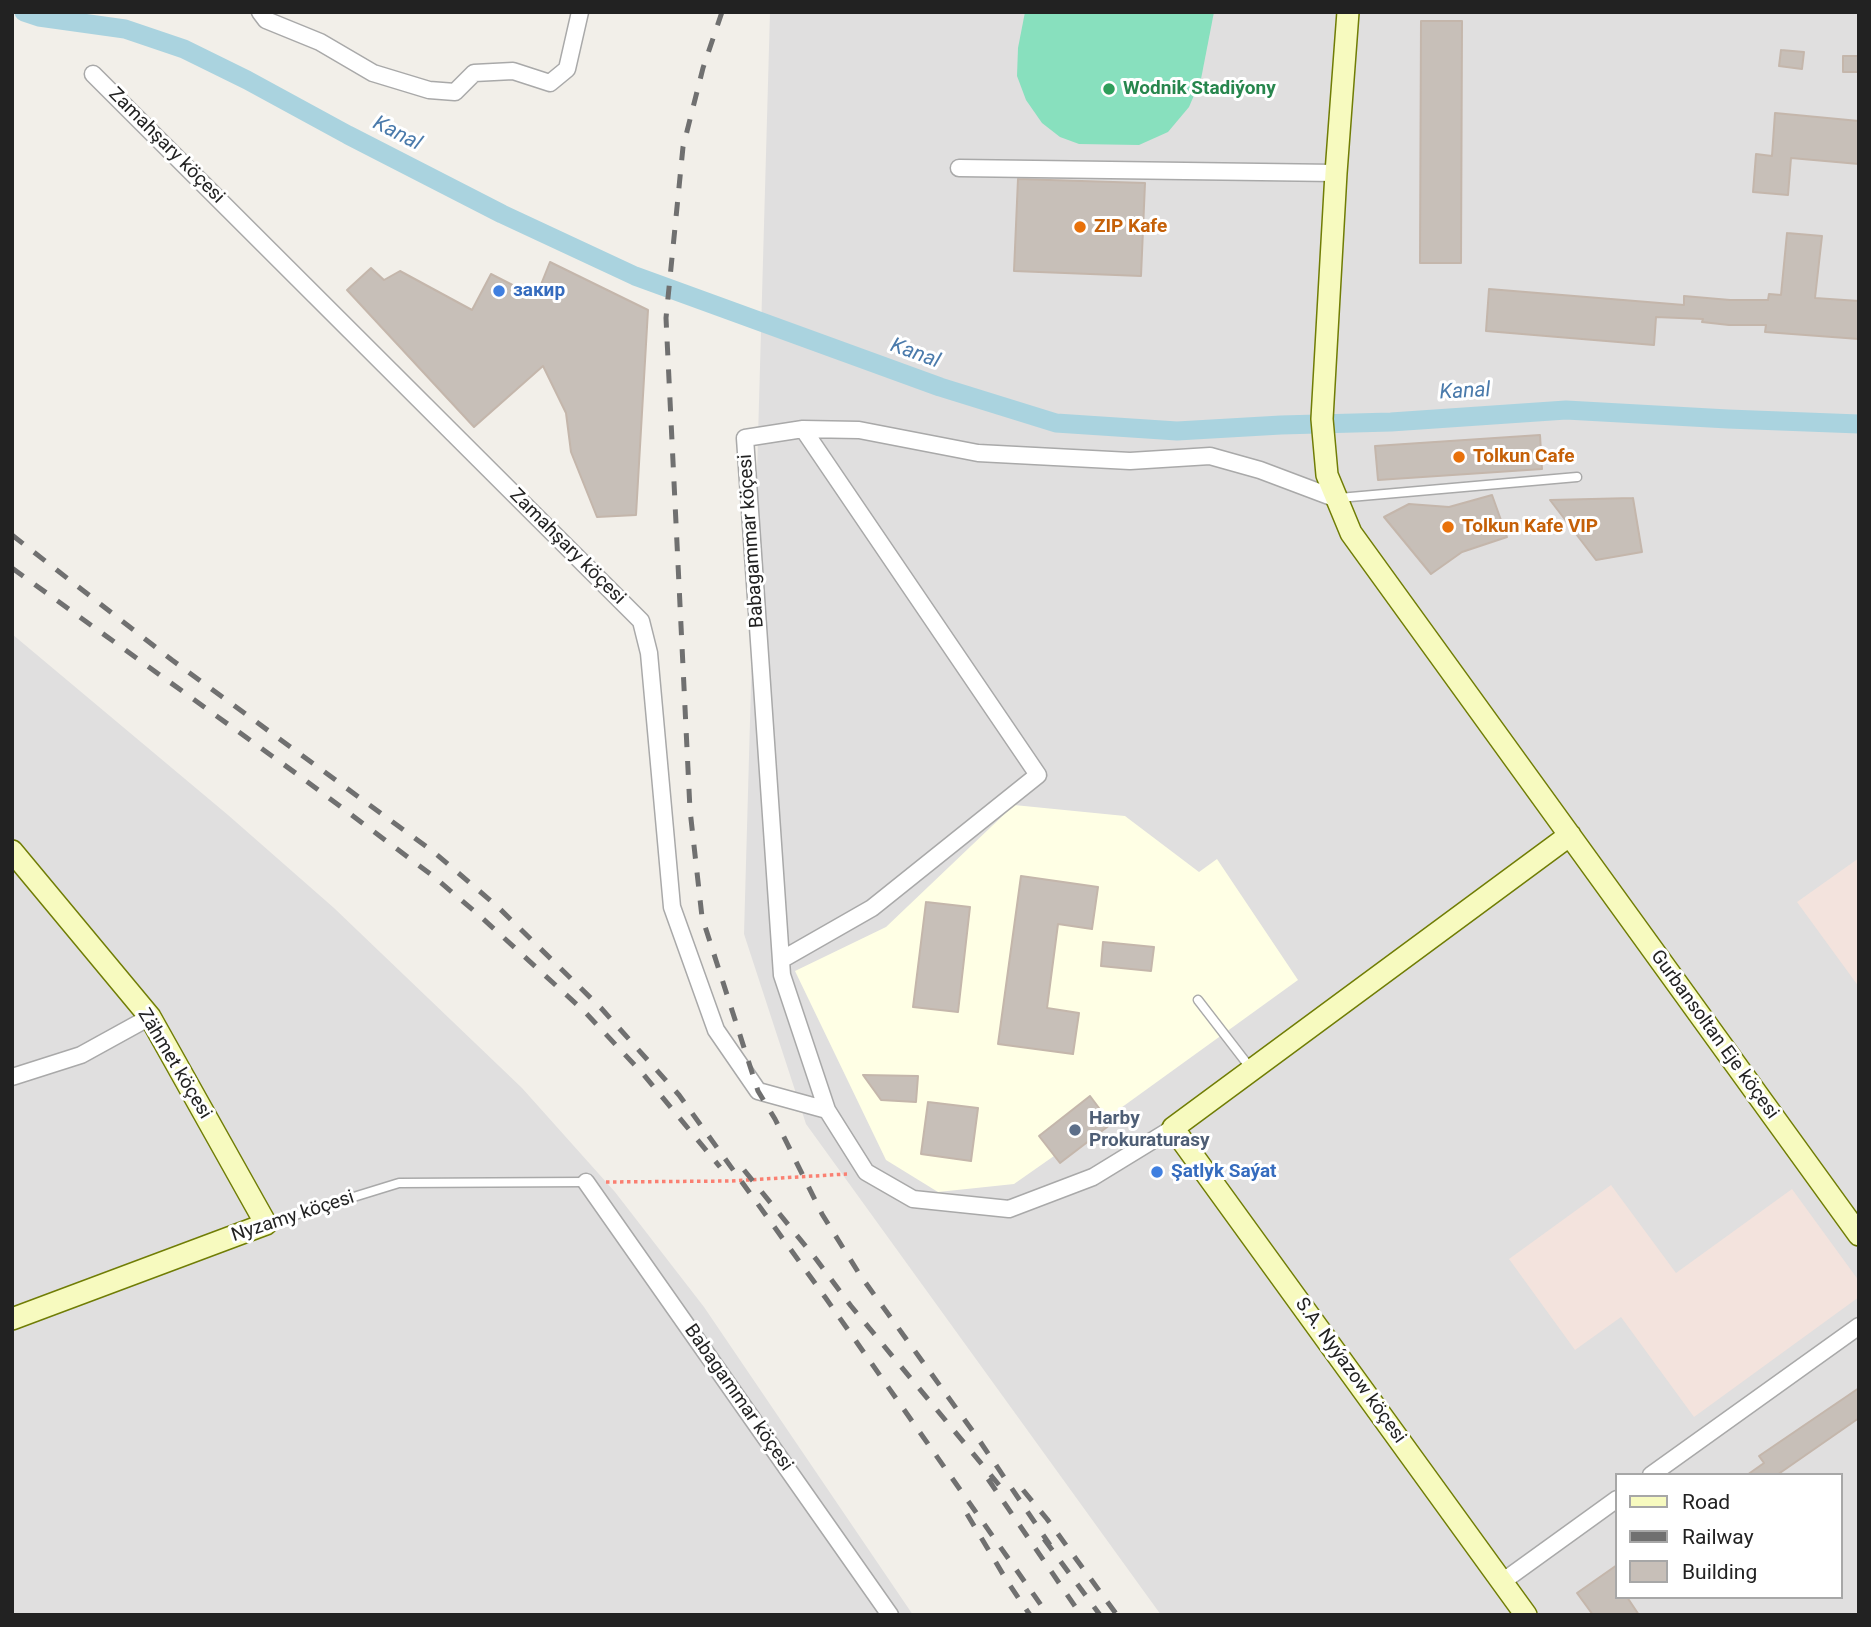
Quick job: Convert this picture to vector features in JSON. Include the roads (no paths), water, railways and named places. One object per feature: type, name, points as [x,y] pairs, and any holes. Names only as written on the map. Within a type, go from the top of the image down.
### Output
[{"type":"street","points":[[260,12],[266,20],[320,42],[373,73],[429,90],[455,92],[474,73],[513,71],[550,83],[567,68],[580,12]]},
{"type":"street","name":"Gurbansoltan Eje köçesi","points":[[1348,12],[1322,419],[1327,475],[1336,499],[1351,533],[1859,1235]]},
{"type":"street","name":"Zamahşary köçesi","points":[[93,74],[641,621],[649,653],[672,907],[716,1030],[758,1091],[827,1110]]},
{"type":"street","points":[[959,167],[1336,173]]},
{"type":"street","points":[[781,960],[872,908],[1038,775],[803,429]]},
{"type":"street","name":"Babagammar köçesi","points":[[1173,1128],[1093,1177],[1009,1209],[913,1199],[866,1172],[827,1110],[782,975],[745,438],[803,429],[859,430],[978,453],[1130,461],[1210,456],[1260,470],[1336,499]]},
{"type":"street","points":[[1173,1128],[1570,835]]},
{"type":"street","name":"Zähmet köçesi","points":[[12,851],[150,1017],[266,1224]]},
{"type":"street","points":[[12,1077],[81,1055],[150,1017]]},
{"type":"street","name":"S.A. Nyýazow köçesi","points":[[1173,1128],[1526,1615]]},
{"type":"street","name":"Babagammar köçesi","points":[[586,1182],[890,1615]]},
{"type":"street","name":"Nyzamy köçesi","points":[[12,1319],[266,1224]]},
{"type":"street","points":[[1654,1473],[1859,1326]]},
{"type":"street","points":[[1503,1582],[1616,1500]]},
{"type":"lane","points":[[1336,499],[1577,477]]},
{"type":"lane","points":[[1198,1000],[1252,1070]]},
{"type":"lane","name":"Nyzamy köçesi","points":[[266,1224],[399,1183],[586,1182]]},
{"type":"waterway","name":"Kanal","points":[[24,12],[39,17],[125,29],[184,49],[502,214],[635,276],[940,387],[1056,423],[1177,431],[1391,422],[1566,410],[1859,424]]},
{"type":"railway","points":[[722,12],[703,68],[683,147],[666,318],[690,810],[702,917],[758,1091],[775,1119],[822,1214],[860,1275],[977,1437],[1050,1545]]},
{"type":"railway","points":[[12,535],[172,660],[435,853],[498,907],[601,1008],[679,1095],[825,1297],[1048,1615]]},
{"type":"railway","points":[[12,568],[433,876],[585,1012],[644,1075],[720,1167]]},
{"type":"railway","points":[[744,1170],[851,1306],[999,1485]]},
{"type":"railway","points":[[988,1479],[1081,1615]]},
{"type":"railway","points":[[1023,1490],[1117,1615]]},
{"type":"railway","points":[[967,1514],[1030,1615]]},
{"type":"railway","points":[[1044,1539],[1100,1615]]},
{"type":"place","name":"Wodnik Stadiýony","points":[[1109,89]]},
{"type":"place","name":"ZIP Kafe","points":[[1080,227]]},
{"type":"place","name":"закир","points":[[499,291]]},
{"type":"place","name":"Tolkun Cafe","points":[[1459,457]]},
{"type":"place","name":"Tolkun Kafe VIP","points":[[1448,527]]},
{"type":"place","name":"Harby Prokuraturasy","points":[[1075,1130]]},
{"type":"place","name":"Şatlyk Saýat","points":[[1157,1172]]}]
